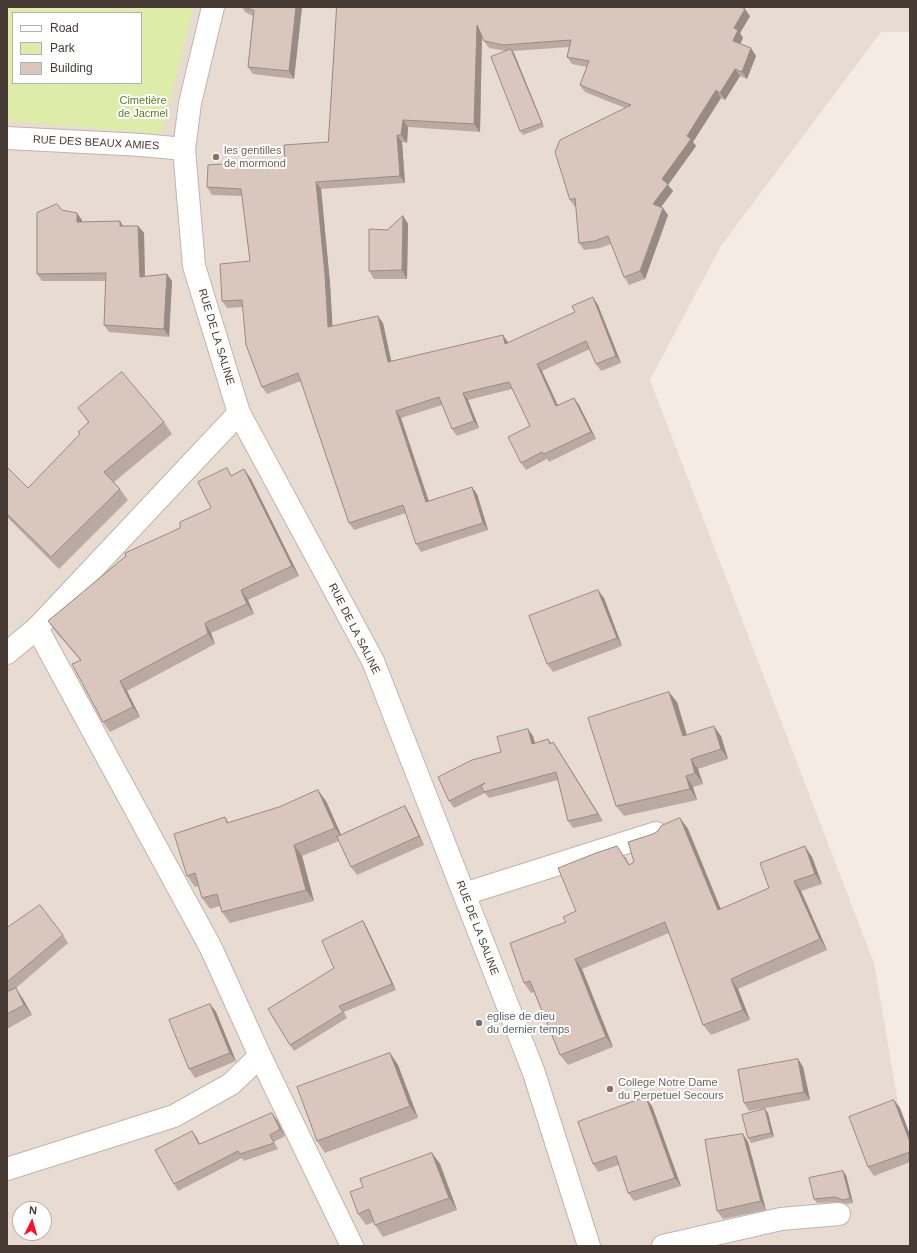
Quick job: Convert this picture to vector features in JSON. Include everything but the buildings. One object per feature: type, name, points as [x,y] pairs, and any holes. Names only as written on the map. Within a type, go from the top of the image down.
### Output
[{"type":"street","name":"RUE DE LA SALINE","points":[[213,7],[190,103],[184,149],[194,266],[239,413],[373,661],[534,1073],[589,1246]]},
{"type":"street","name":"RUE DES BEAUX AMIES","points":[[7,138],[142,145],[184,149]]},
{"type":"street","points":[[7,654],[37,628],[239,413]]},
{"type":"street","points":[[37,628],[211,948],[260,1056],[352,1246]]},
{"type":"street","points":[[464,894],[656,833]]},
{"type":"street","points":[[7,1169],[174,1116],[231,1084],[260,1056]]},
{"type":"street","points":[[663,1246],[781,1219],[839,1214]]},
{"type":"shaded area","points":[[7,7],[910,7],[910,32],[881,32],[721,246],[650,380],[874,963],[910,1173],[910,1246],[7,1246]]},
{"type":"green space","name":"Cimetière de Jacmel","points":[[7,7],[194,7],[162,134],[7,121]]},
{"type":"place","name":"les gentilles de mormond","points":[[216,157]]},
{"type":"place","name":"eglise de dieu du dernier temps","points":[[479,1023]]},
{"type":"place","name":"College Notre Dame du Perpetuel Secours","points":[[610,1089]]}]
